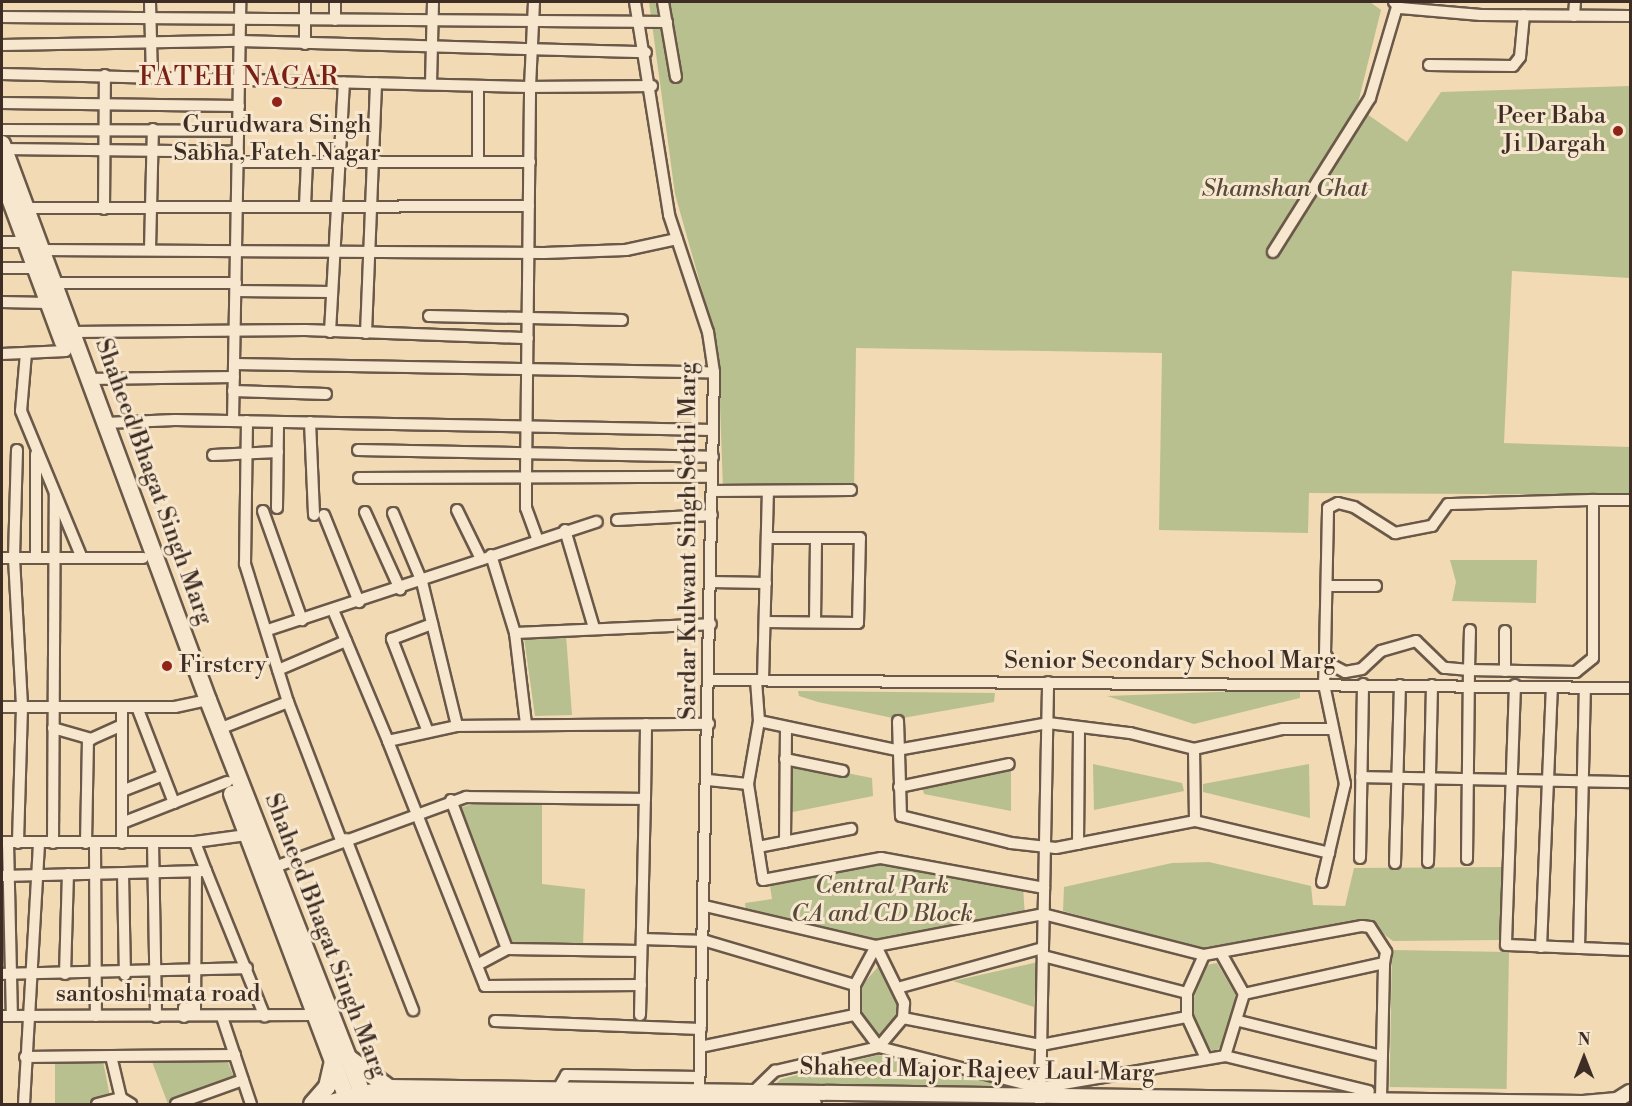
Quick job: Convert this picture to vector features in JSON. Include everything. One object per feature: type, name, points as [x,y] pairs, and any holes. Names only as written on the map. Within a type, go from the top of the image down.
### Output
[{"type":"main road","name":"Shaheed Bhagat Singh Marg","points":[[2,146],[13,204],[41,250],[105,423],[203,702],[227,782],[315,1014],[340,1059]]},
{"type":"main road","name":"Shaheed Bhagat Singh Marg","points":[[2,177],[143,558],[203,702],[219,729],[272,868],[340,1059],[358,1101]]},
{"type":"main road","points":[[312,1104],[327,1087],[340,1059],[388,1087]]},
{"type":"street","points":[[150,2],[152,76]]},
{"type":"street","points":[[233,421],[236,287],[233,249],[238,204],[240,2]]},
{"type":"street","points":[[305,2],[305,44]]},
{"type":"street","points":[[335,20],[336,2]]},
{"type":"street","points":[[431,84],[433,2]]},
{"type":"street","points":[[534,2],[530,87],[526,508],[537,538]]},
{"type":"street","name":"Sardar Kulwant Singh Sethi Marg","points":[[635,2],[652,86],[658,151],[677,239],[708,332],[714,372],[706,941],[699,1094]]},
{"type":"street","points":[[663,2],[676,77]]},
{"type":"street","points":[[1574,16],[1575,2]]},
{"type":"street","points":[[1273,252],[1370,98],[1395,4],[1524,15],[1630,16]]},
{"type":"street","points":[[1429,65],[1513,66],[1520,57],[1524,15]]},
{"type":"street","points":[[2,17],[534,23],[667,22]]},
{"type":"street","points":[[2,45],[240,41],[432,50],[645,52]]},
{"type":"street","points":[[2,74],[239,78],[530,87],[652,86]]},
{"type":"street","points":[[104,208],[105,75]]},
{"type":"street","points":[[330,332],[333,250],[342,161],[345,82]]},
{"type":"street","points":[[366,333],[376,83]]},
{"type":"street","points":[[478,86],[478,161]]},
{"type":"street","points":[[2,103],[239,106]]},
{"type":"street","points":[[150,249],[153,208],[153,129]]},
{"type":"street","points":[[2,130],[238,130]]},
{"type":"street","points":[[2,146],[307,161],[530,162]]},
{"type":"street","points":[[305,206],[307,161]]},
{"type":"street","points":[[13,204],[104,208],[238,204],[336,207],[529,206]]},
{"type":"street","points":[[41,250],[233,249],[529,253],[626,250],[677,239]]},
{"type":"street","points":[[2,242],[26,242]]},
{"type":"street","points":[[2,268],[36,268]]},
{"type":"street","points":[[54,284],[236,287],[331,292]]},
{"type":"street","points":[[2,302],[48,303]]},
{"type":"street","points":[[429,316],[528,316],[622,320]]},
{"type":"street","points":[[71,332],[330,332],[528,338]]},
{"type":"street","points":[[2,354],[66,351]]},
{"type":"street","points":[[26,353],[21,411],[82,558]]},
{"type":"street","points":[[234,364],[714,372]]},
{"type":"street","points":[[88,379],[234,377]]},
{"type":"street","points":[[233,391],[326,394]]},
{"type":"street","points":[[105,423],[247,421],[713,430]]},
{"type":"street","points":[[247,421],[243,452],[245,564],[268,630],[288,702],[413,1010]]},
{"type":"street","points":[[277,508],[278,422]]},
{"type":"street","points":[[310,422],[319,515],[359,602]]},
{"type":"street","points":[[36,448],[36,558]]},
{"type":"street","points":[[7,1016],[5,876],[22,707],[14,558],[17,450]]},
{"type":"street","points":[[358,450],[712,457]]},
{"type":"street","points":[[213,455],[278,452]]},
{"type":"street","points":[[359,478],[712,477]]},
{"type":"street","points":[[712,491],[851,490]]},
{"type":"street","points":[[768,492],[765,622],[759,680],[759,721],[748,784],[763,880],[881,858],[1044,888]]},
{"type":"street","points":[[53,843],[57,558],[55,494]]},
{"type":"street","points":[[1325,654],[1345,672],[1362,669],[1392,645],[1416,641],[1444,668],[1576,672],[1593,658],[1593,500]]},
{"type":"street","points":[[1322,882],[1345,784],[1324,684],[1328,508],[1338,503],[1395,533],[1432,526],[1448,504],[1630,500]]},
{"type":"street","points":[[457,510],[486,557],[515,633],[526,724]]},
{"type":"street","points":[[263,512],[302,620]]},
{"type":"street","points":[[365,512],[400,589]]},
{"type":"street","points":[[393,513],[422,582],[457,726]]},
{"type":"street","points":[[617,520],[712,515]]},
{"type":"street","points":[[268,630],[422,582],[537,538],[597,522]]},
{"type":"street","points":[[565,530],[594,628]]},
{"type":"street","points":[[765,622],[858,623],[860,538],[767,538]]},
{"type":"street","points":[[815,622],[816,538]]},
{"type":"street","points":[[2,558],[143,558]]},
{"type":"street","points":[[711,582],[766,583]]},
{"type":"street","points":[[1327,585],[1376,586]]},
{"type":"street","points":[[333,610],[388,741],[413,812],[485,986],[641,985]]},
{"type":"street","points":[[429,732],[392,639],[432,624]]},
{"type":"street","points":[[515,633],[711,624]]},
{"type":"street","points":[[1467,859],[1470,630]]},
{"type":"street","points":[[1505,631],[1505,671]]},
{"type":"street","points":[[278,670],[346,641]]},
{"type":"street","name":"Senior Secondary School Marg","points":[[710,680],[1515,685],[1630,688]]},
{"type":"street","points":[[1040,1096],[1048,682]]},
{"type":"street","points":[[1360,858],[1363,684]]},
{"type":"street","points":[[1395,863],[1400,685]]},
{"type":"street","points":[[1428,862],[1432,685]]},
{"type":"street","points":[[1515,685],[1506,945],[1630,950]]},
{"type":"street","points":[[1541,946],[1546,780],[1552,687]]},
{"type":"street","points":[[1579,948],[1585,688]]},
{"type":"street","points":[[2,707],[137,707],[203,702]]},
{"type":"street","points":[[219,729],[288,702]]},
{"type":"street","points":[[122,707],[122,843]]},
{"type":"street","points":[[137,707],[174,803]]},
{"type":"street","points":[[759,721],[897,750],[1048,723],[1194,749],[1283,729],[1333,729]]},
{"type":"street","points":[[898,721],[897,750],[901,816],[1045,847],[1078,844],[1195,820],[1329,853]]},
{"type":"street","points":[[640,1015],[646,724]]},
{"type":"street","points":[[388,741],[457,726],[709,724]]},
{"type":"street","points":[[53,728],[88,739],[122,725]]},
{"type":"street","points":[[785,842],[786,727]]},
{"type":"street","points":[[1078,844],[1079,727]]},
{"type":"street","points":[[88,739],[91,843],[96,873],[96,1016]]},
{"type":"street","points":[[1194,749],[1195,820]]},
{"type":"street","points":[[785,759],[843,771]]},
{"type":"street","points":[[899,788],[1009,764]]},
{"type":"street","points":[[122,791],[163,775]]},
{"type":"street","points":[[1361,777],[1630,782]]},
{"type":"street","points":[[708,780],[748,784]]},
{"type":"street","points":[[122,823],[227,782]]},
{"type":"street","points":[[272,868],[413,812],[451,801],[645,799]]},
{"type":"street","points":[[451,801],[507,949]]},
{"type":"street","points":[[758,848],[851,829]]},
{"type":"street","points":[[9,842],[39,844],[195,842],[247,835]]},
{"type":"street","points":[[153,842],[156,1017]]},
{"type":"street","points":[[195,842],[201,871],[247,968],[264,1017]]},
{"type":"street","points":[[24,1104],[25,1057],[32,1016],[35,973],[39,844]]},
{"type":"street","points":[[5,876],[201,871]]},
{"type":"street","points":[[184,1017],[184,1008],[195,1009],[201,871]]},
{"type":"street","points":[[123,873],[125,975]]},
{"type":"street","points":[[65,974],[68,874]]},
{"type":"street","points":[[705,906],[876,946],[1044,914],[1204,955],[1222,955],[1362,926],[1379,936],[1386,952],[1382,1056],[1375,1094],[1225,1056],[1204,1056],[1040,1096],[879,1047],[775,1071],[755,1090]]},
{"type":"street","points":[[642,939],[706,941],[855,985]]},
{"type":"street","points":[[876,946],[855,985],[855,1015],[879,1047]]},
{"type":"street","points":[[876,946],[901,987],[903,1018],[879,1047]]},
{"type":"street","points":[[477,964],[507,949],[642,951]]},
{"type":"street","points":[[901,987],[1043,952],[1187,993]]},
{"type":"street","points":[[1204,955],[1187,993],[1187,1017],[1204,1056]]},
{"type":"street","points":[[1222,955],[1244,994],[1239,1021],[1225,1056]]},
{"type":"street","points":[[1244,994],[1384,963]]},
{"type":"street","points":[[7,974],[125,975],[155,972],[195,973],[247,968]]},
{"type":"street","name":"santoshi mata road","points":[[7,1016],[264,1017],[315,1014]]},
{"type":"street","points":[[700,1047],[855,1015]]},
{"type":"street","points":[[222,1017],[251,1104]]},
{"type":"street","points":[[903,1018],[1041,1045],[1187,1017]]},
{"type":"street","points":[[495,1021],[701,1029]]},
{"type":"street","points":[[1239,1021],[1382,1056]]},
{"type":"street","points":[[25,1057],[235,1055]]},
{"type":"street","points":[[111,1056],[121,1098]]},
{"type":"street","points":[[176,1104],[243,1080]]},
{"type":"street","name":"Shaheed Major Rajeev Laul Marg","points":[[358,1101],[388,1087],[558,1089],[699,1094],[814,1104]]},
{"type":"street","name":"Shaheed Major Rajeev Laul Marg","points":[[323,1104],[358,1101],[604,1103],[755,1090],[994,1100],[1040,1096],[1375,1094],[1398,1101],[1600,1103],[1630,1093]]},
{"type":"street","points":[[1627,1104],[1630,1093]]},
{"type":"street","points":[[97,1104],[121,1098],[131,1104]]},
{"type":"green space","name":"Shamshan Ghat","points":[[649,2],[1370,2],[1381,10],[1357,107],[1407,142],[1441,92],[1630,86],[1630,278],[1512,271],[1504,443],[1630,447],[1630,495],[1309,493],[1308,533],[1159,530],[1162,353],[856,348],[854,492],[723,490],[718,347],[675,194]]},
{"type":"green space","points":[[1450,560],[1537,560],[1536,603],[1452,601],[1456,582]]},
{"type":"green space","points":[[566,635],[572,715],[535,716],[524,638]]},
{"type":"green space","points":[[1300,689],[1300,698],[1194,724],[1107,696]]},
{"type":"green space","points":[[798,691],[995,693],[994,702],[897,719],[818,702],[799,696]]},
{"type":"green space","points":[[786,761],[872,778],[873,796],[788,813]]},
{"type":"green space","points":[[1011,764],[1011,811],[924,794],[922,786]]},
{"type":"green space","points":[[1093,764],[1182,783],[1184,791],[1094,810]]},
{"type":"green space","points":[[1309,764],[1310,818],[1203,792],[1203,784]]},
{"type":"green space","points":[[477,803],[542,805],[542,884],[585,889],[583,947],[508,949],[458,808]]},
{"type":"green space","name":"Central Park CA and CD Block","points":[[879,856],[908,857],[1023,887],[1025,916],[876,948],[746,914],[745,903],[772,899],[769,880]]},
{"type":"green space","points":[[1209,862],[1311,886],[1313,905],[1345,906],[1354,868],[1502,867],[1500,940],[1393,941],[1366,921],[1200,948],[1063,911],[1064,887],[1172,863]]},
{"type":"green space","points":[[1392,950],[1509,952],[1507,1089],[1390,1087]]},
{"type":"green space","points":[[1038,962],[1034,1007],[953,981]]},
{"type":"green space","points":[[1217,963],[1235,994],[1234,1036],[1213,1053],[1194,1023],[1193,1000],[1206,965]]},
{"type":"green space","points":[[878,967],[898,990],[899,1015],[880,1037],[859,1013],[861,986]]},
{"type":"green space","points":[[878,1055],[994,1081],[990,1087],[773,1086],[781,1079]]},
{"type":"green space","points":[[151,1059],[227,1060],[237,1085],[168,1104]]},
{"type":"green space","points":[[103,1061],[110,1097],[91,1104],[55,1104],[55,1063]]},
{"type":"place","name":"Gurudwara Singh Sabha, Fateh Nagar","points":[[277,102]]},
{"type":"place","name":"Peer Baba Ji Dargah","points":[[1618,131]]},
{"type":"place","name":"Firstcry","points":[[167,666]]},
{"type":"district","name":"FATEH NAGAR","points":[[239,78]]}]
